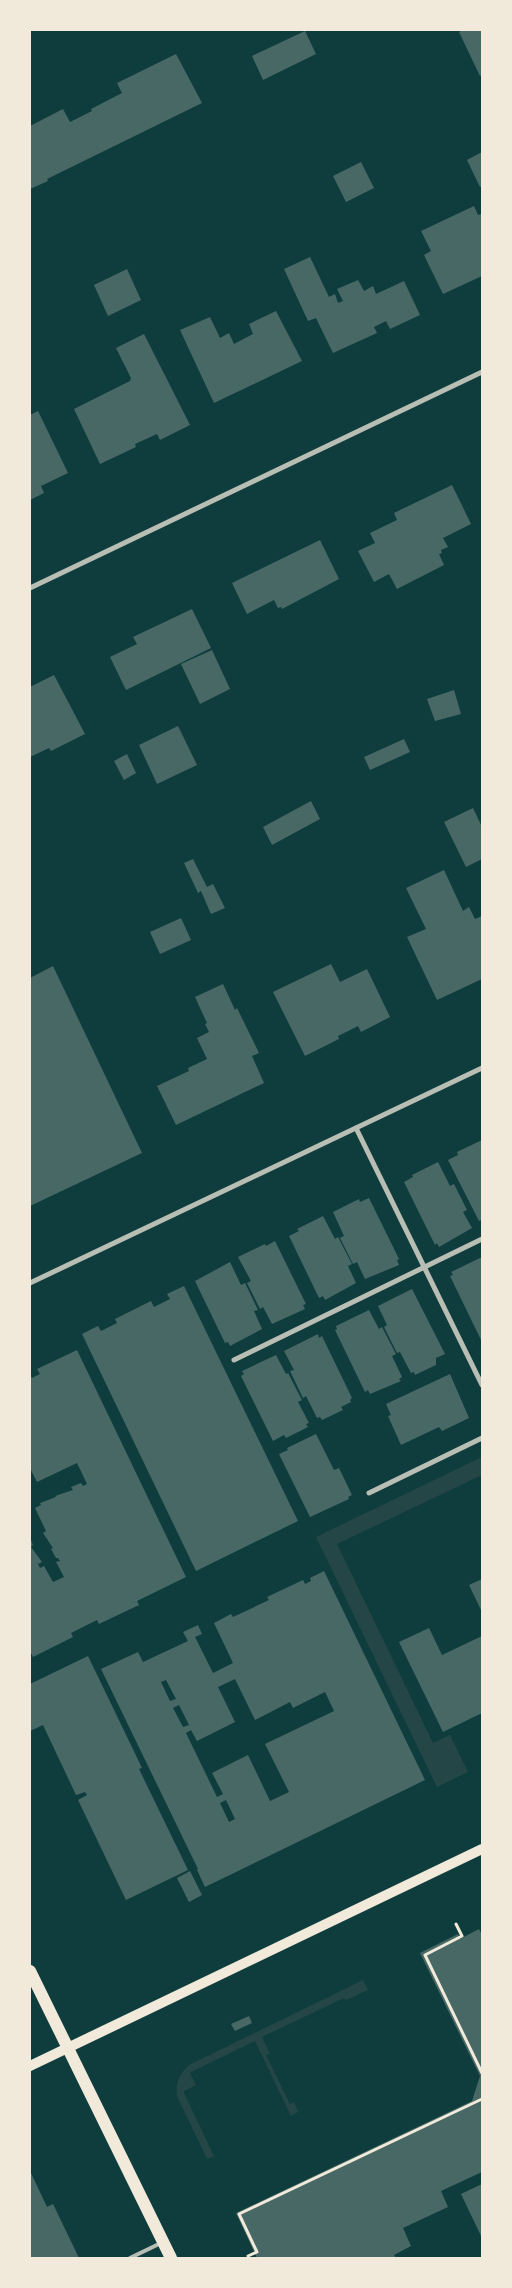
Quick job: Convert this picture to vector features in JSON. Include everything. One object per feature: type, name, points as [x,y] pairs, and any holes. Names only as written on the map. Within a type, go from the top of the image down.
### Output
[{"type":"main road","points":[[30,2066],[482,1849]]},
{"type":"main road","points":[[30,1971],[171,2258]]},
{"type":"street","points":[[30,588],[482,372]]},
{"type":"street","points":[[30,1283],[482,1068]]},
{"type":"street","points":[[356,1128],[482,1385]]},
{"type":"street","points":[[234,1360],[482,1239]]},
{"type":"street","points":[[369,1493],[482,1438]]},
{"type":"lane","points":[[130,2258],[163,2242]]},
{"type":"path","points":[[456,1924],[462,1936],[425,1955],[482,2073]]},
{"type":"path","points":[[248,2256],[257,2252],[239,2214],[482,2099]]},
{"type":"shaded area","points":[[482,1457],[482,1475],[337,1544],[433,1743],[450,1735],[468,1772],[437,1787],[316,1537]]},
{"type":"shaded area","points":[[363,1980],[368,1990],[346,2000],[344,1998],[262,2037],[270,2054],[266,2055],[290,2104],[294,2102],[298,2112],[291,2116],[255,2041],[190,2073],[196,2085],[184,2091],[184,2093],[214,2156],[207,2159],[177,2096],[178,2083],[186,2068]]},
{"type":"building","points":[[463,30],[482,30],[482,75],[480,76],[459,32]]},
{"type":"building","points":[[305,31],[316,54],[263,80],[252,56]]},
{"type":"building","points":[[176,54],[202,103],[30,189],[30,126],[63,109],[70,122],[122,93],[117,83]]},
{"type":"building","points":[[482,152],[482,186],[480,187],[467,160]]},
{"type":"building","points":[[361,162],[374,188],[346,202],[333,176]]},
{"type":"building","points":[[474,206],[478,215],[482,214],[482,276],[443,294],[424,255],[431,251],[421,231]]},
{"type":"building","points":[[310,257],[329,297],[335,294],[338,303],[343,301],[337,289],[358,280],[364,291],[373,286],[376,294],[404,281],[420,315],[390,329],[386,321],[374,327],[377,333],[333,353],[316,318],[308,321],[284,269]]},
{"type":"building","points":[[127,269],[141,300],[108,316],[94,285]]},
{"type":"building","points":[[276,311],[302,361],[214,403],[180,330],[210,317],[220,338],[229,333],[234,344],[253,334],[249,324]]},
{"type":"building","points":[[144,334],[190,425],[160,440],[157,434],[135,444],[136,447],[100,464],[74,409],[130,381],[131,378],[116,348]]},
{"type":"building","points":[[38,411],[68,473],[41,486],[44,493],[30,500],[30,415]]},
{"type":"building","points":[[452,485],[471,524],[443,538],[448,547],[441,550],[442,553],[439,554],[444,565],[397,589],[389,574],[374,582],[358,551],[375,543],[370,533],[397,520],[394,513]]},
{"type":"building","points":[[320,540],[339,579],[282,609],[281,607],[278,608],[274,600],[247,614],[232,583]]},
{"type":"building","points":[[192,609],[211,648],[126,690],[110,657],[137,644],[133,637]]},
{"type":"building","points":[[212,650],[230,689],[200,704],[181,664]]},
{"type":"building","points":[[54,675],[85,734],[51,751],[49,748],[30,757],[30,687]]},
{"type":"building","points":[[454,690],[461,714],[435,721],[427,699]]},
{"type":"building","points":[[178,726],[197,765],[157,784],[139,745]]},
{"type":"building","points":[[404,739],[410,752],[370,770],[364,757]]},
{"type":"building","points":[[127,754],[136,773],[124,780],[114,761]]},
{"type":"building","points":[[311,801],[320,819],[272,845],[263,827]]},
{"type":"building","points":[[473,808],[482,827],[482,859],[466,867],[444,822]]},
{"type":"building","points":[[193,859],[207,887],[213,884],[225,908],[211,914],[201,891],[198,893],[184,863]]},
{"type":"building","points":[[444,870],[463,911],[469,907],[475,919],[482,916],[482,979],[437,1000],[407,937],[426,929],[406,888]]},
{"type":"building","points":[[181,918],[191,940],[160,954],[150,932]]},
{"type":"building","points":[[331,964],[340,982],[367,969],[390,1017],[361,1032],[358,1026],[338,1036],[339,1039],[305,1056],[273,992]]},
{"type":"building","points":[[53,966],[142,1153],[30,1206],[30,978]]},
{"type":"building","points":[[223,984],[259,1053],[252,1056],[264,1083],[176,1125],[157,1086],[189,1071],[188,1068],[207,1059],[197,1038],[209,1032],[195,997]]},
{"type":"building","points":[[482,1140],[482,1220],[479,1221],[448,1160],[458,1155],[457,1152]]},
{"type":"building","points":[[438,1162],[450,1186],[454,1184],[467,1210],[463,1212],[472,1228],[439,1247],[437,1243],[435,1245],[404,1182],[413,1177],[412,1175]]},
{"type":"building","points":[[369,1198],[399,1259],[397,1260],[399,1265],[365,1279],[357,1262],[353,1264],[340,1238],[344,1236],[333,1212],[359,1199],[360,1202]]},
{"type":"building","points":[[323,1216],[335,1239],[338,1237],[352,1264],[348,1266],[356,1283],[325,1300],[323,1296],[319,1298],[289,1236],[299,1231],[297,1229]]},
{"type":"building","points":[[275,1241],[306,1304],[303,1305],[305,1309],[272,1324],[263,1307],[260,1309],[247,1283],[251,1281],[238,1257]]},
{"type":"building","points":[[482,1257],[482,1342],[450,1276],[453,1275],[451,1272]]},
{"type":"building","points":[[230,1262],[241,1285],[245,1283],[258,1310],[254,1311],[262,1329],[230,1346],[228,1342],[225,1343],[195,1281]]},
{"type":"building","points":[[184,1286],[298,1521],[196,1571],[82,1334],[98,1326],[101,1331],[117,1323],[115,1319],[151,1301],[154,1307],[170,1299],[167,1294]]},
{"type":"building","points":[[412,1289],[445,1354],[436,1358],[436,1365],[415,1375],[414,1372],[411,1373],[400,1352],[397,1353],[384,1327],[387,1325],[378,1306]]},
{"type":"building","points":[[369,1310],[379,1329],[382,1327],[396,1354],[392,1356],[402,1377],[399,1379],[401,1381],[370,1394],[368,1390],[365,1392],[335,1330],[337,1329],[336,1326]]},
{"type":"building","points":[[318,1334],[319,1338],[322,1336],[352,1398],[351,1402],[341,1407],[343,1410],[322,1420],[320,1417],[317,1418],[306,1396],[303,1398],[290,1371],[294,1370],[284,1351]]},
{"type":"building","points":[[77,1350],[186,1577],[137,1601],[139,1605],[99,1624],[97,1620],[71,1633],[73,1637],[33,1657],[30,1651],[30,1538],[33,1545],[31,1547],[42,1562],[38,1564],[40,1568],[44,1566],[53,1582],[64,1577],[56,1562],[60,1561],[56,1558],[51,1549],[53,1548],[43,1533],[46,1531],[35,1508],[41,1505],[40,1503],[73,1490],[71,1487],[81,1483],[83,1486],[87,1484],[77,1463],[37,1482],[30,1468],[30,1375],[32,1378],[40,1374],[37,1369]]},
{"type":"building","points":[[276,1355],[302,1400],[298,1402],[309,1423],[306,1424],[308,1427],[286,1438],[284,1435],[273,1441],[241,1376],[244,1374],[242,1371]]},
{"type":"building","points":[[450,1374],[469,1418],[442,1431],[439,1427],[401,1445],[388,1416],[391,1415],[386,1404]]},
{"type":"building","points":[[316,1434],[334,1470],[339,1468],[352,1495],[348,1497],[349,1499],[310,1517],[279,1454]]},
{"type":"building","points":[[324,1571],[425,1780],[205,1887],[101,1669],[138,1652],[143,1662],[188,1641],[183,1632],[198,1625],[202,1634],[195,1637],[213,1673],[233,1663],[214,1623],[231,1614],[233,1617],[269,1600],[267,1597],[303,1580],[305,1584],[311,1581],[310,1578]],"holes":[[[235,1679],[255,1720],[290,1702],[293,1708],[325,1692],[334,1711],[265,1744],[289,1792],[270,1801],[248,1755],[212,1773],[223,1794],[217,1797],[186,1733],[191,1730],[197,1741],[235,1722],[218,1687]],[[166,1680],[176,1699],[170,1701],[161,1682]],[[179,1705],[189,1725],[183,1727],[173,1708]],[[226,1800],[235,1819],[229,1822],[220,1803]]]},
{"type":"building","points":[[482,1579],[482,1612],[469,1585]]},
{"type":"building","points":[[429,1628],[442,1655],[482,1636],[482,1713],[443,1732],[399,1642]]},
{"type":"building","points":[[88,1656],[142,1768],[139,1769],[188,1870],[126,1900],[78,1800],[87,1795],[85,1792],[76,1795],[43,1725],[30,1731],[30,1684]]},
{"type":"building","points":[[190,1871],[202,1895],[189,1902],[177,1878]]},
{"type":"building","points":[[479,1929],[482,1935],[482,2172],[441,2191],[448,2207],[403,2228],[411,2246],[394,2255],[396,2258],[257,2258],[236,2213],[472,2101],[480,2076],[420,1953],[458,1934],[460,1939]]},
{"type":"building","points":[[249,2016],[252,2023],[235,2031],[231,2024]]},
{"type":"building","points":[[30,2171],[47,2207],[53,2204],[79,2258],[30,2258]]},
{"type":"building","points":[[482,2184],[482,2238],[461,2194]]}]
